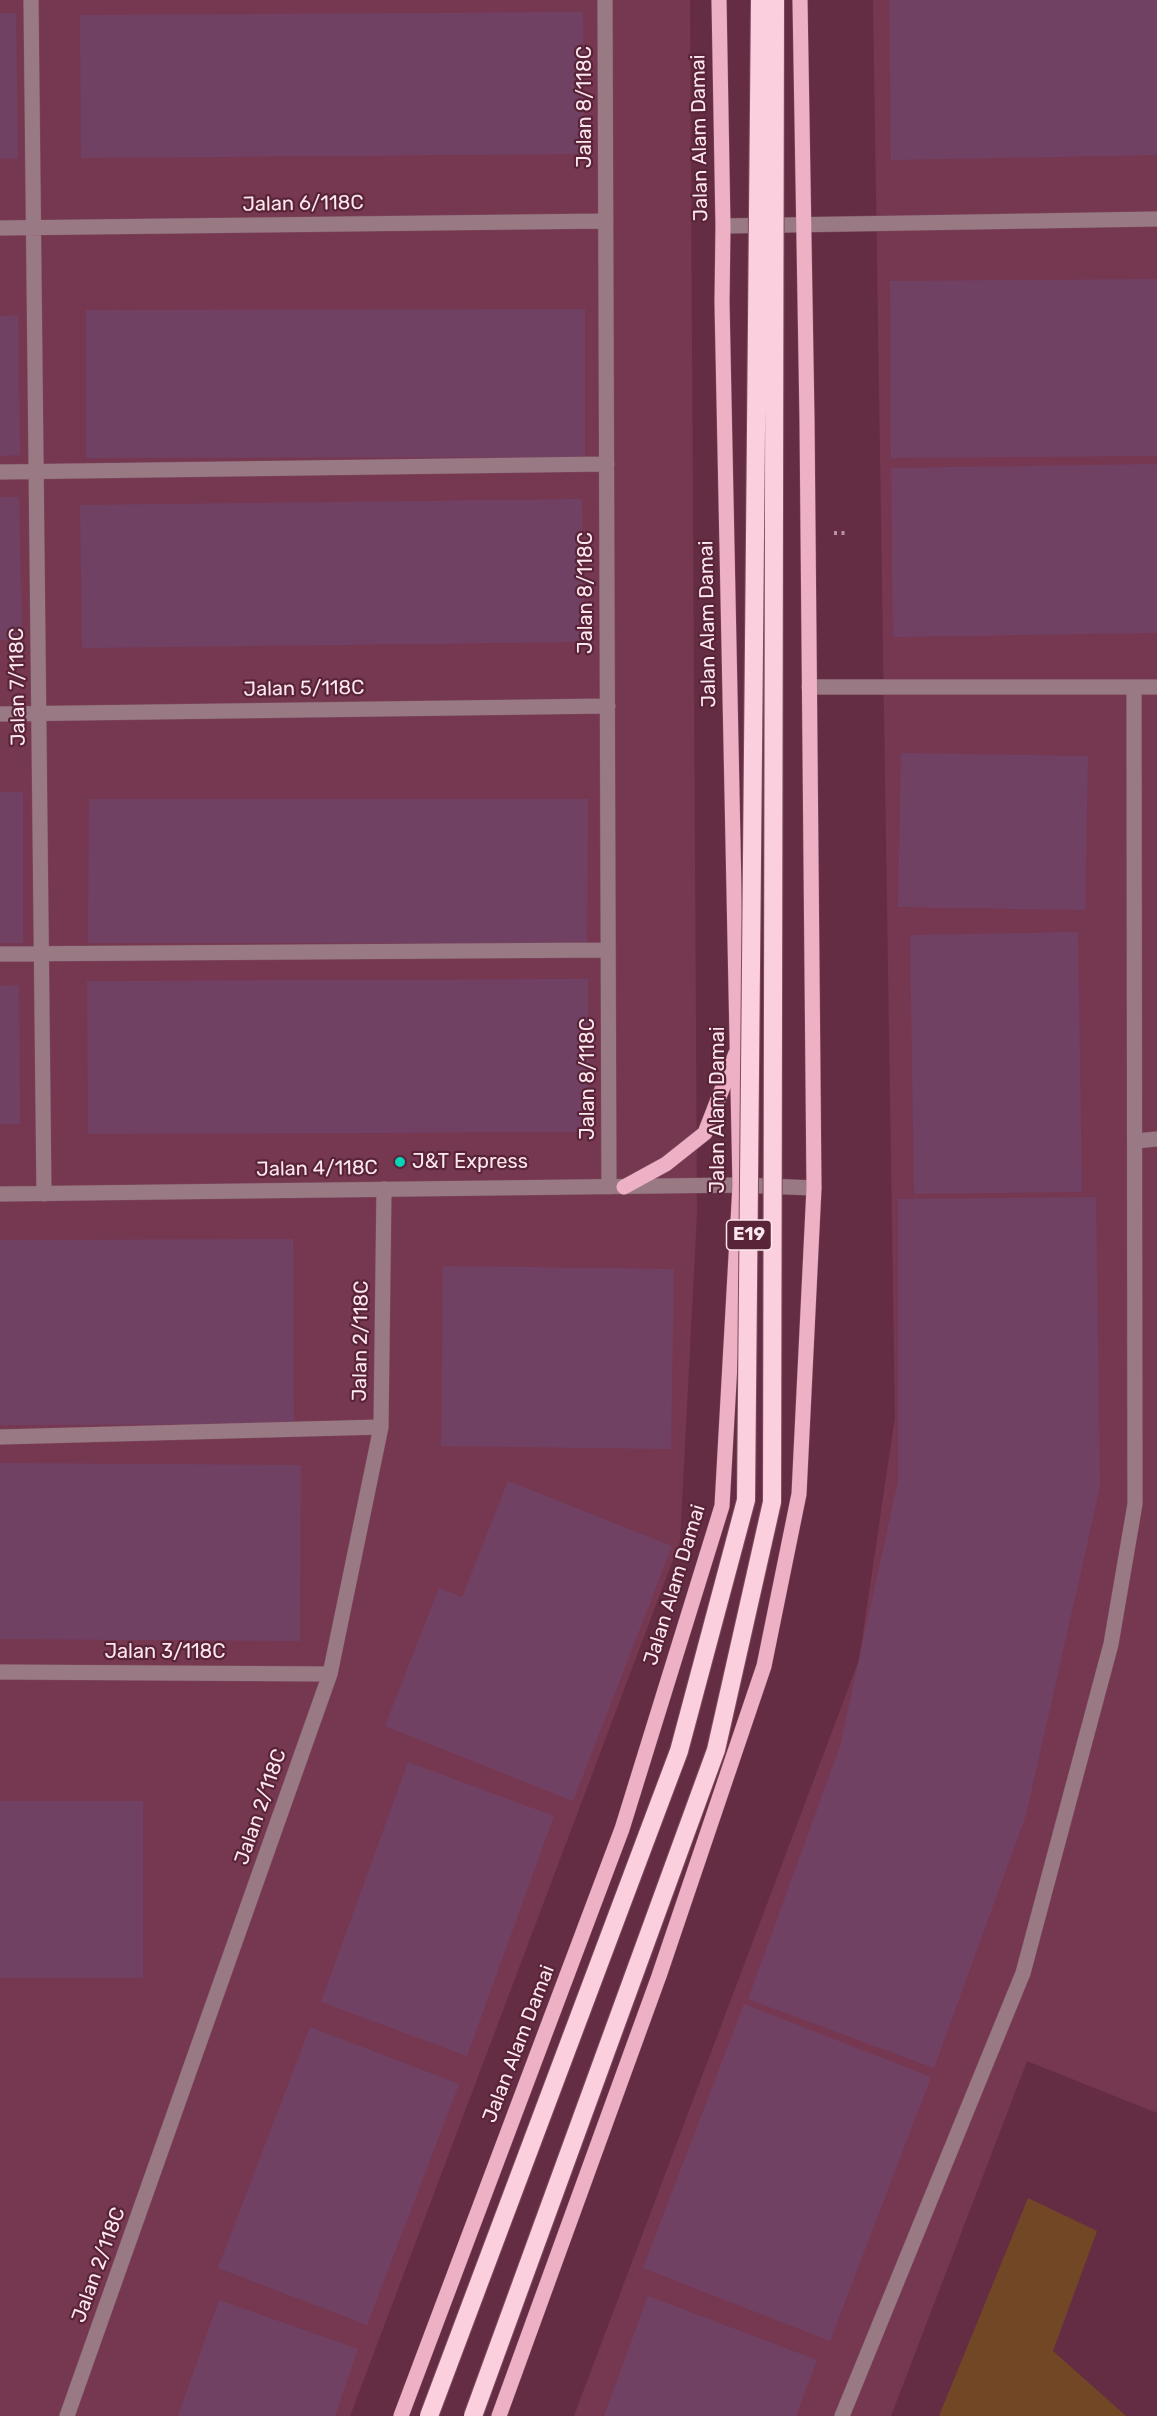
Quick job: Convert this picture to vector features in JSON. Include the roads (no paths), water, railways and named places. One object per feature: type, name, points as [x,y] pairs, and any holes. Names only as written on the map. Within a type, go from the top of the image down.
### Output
[{"type":"highway","name":"E19","points":[[429,2416],[679,1751],[747,1500],[760,0]]},
{"type":"highway","name":"E19","points":[[473,2416],[716,1750],[772,1502],[775,0]]},
{"type":"main road","name":"Jalan Alam Damai","points":[[401,2416],[622,1829],[722,1506],[740,1185],[739,1045],[723,382],[719,0]]},
{"type":"main road","points":[[499,2416],[659,1976],[764,1666],[799,1494],[814,1188],[807,419],[800,0]]},
{"type":"main road","points":[[617,1187],[666,1164],[705,1133],[739,1045]]},
{"type":"street","name":"Jalan 7/118C","points":[[31,0],[44,1194]]},
{"type":"street","name":"Jalan 8/118C","points":[[605,0],[608,950],[617,1187]]},
{"type":"street","points":[[723,226],[1157,219]]},
{"type":"street","name":"Jalan 6/118C","points":[[0,228],[606,221]]},
{"type":"street","points":[[0,472],[607,464]]},
{"type":"street","points":[[809,687],[1157,687]]},
{"type":"street","points":[[842,2416],[1023,1973],[1111,1644],[1135,1504],[1134,687]]},
{"type":"street","name":"Jalan 5/118C","points":[[0,714],[608,706]]},
{"type":"street","points":[[0,954],[608,950]]},
{"type":"street","points":[[1136,1141],[1157,1139]]},
{"type":"street","name":"Jalan 4/118C","points":[[0,1194],[740,1185],[814,1188]]},
{"type":"street","name":"Jalan 2/118C","points":[[67,2416],[330,1674],[381,1427],[384,1189]]},
{"type":"street","points":[[0,1437],[381,1427]]},
{"type":"street","name":"Jalan 3/118C","points":[[0,1672],[330,1674]]},
{"type":"place","name":"J&T Express","points":[[400,1162]]}]
